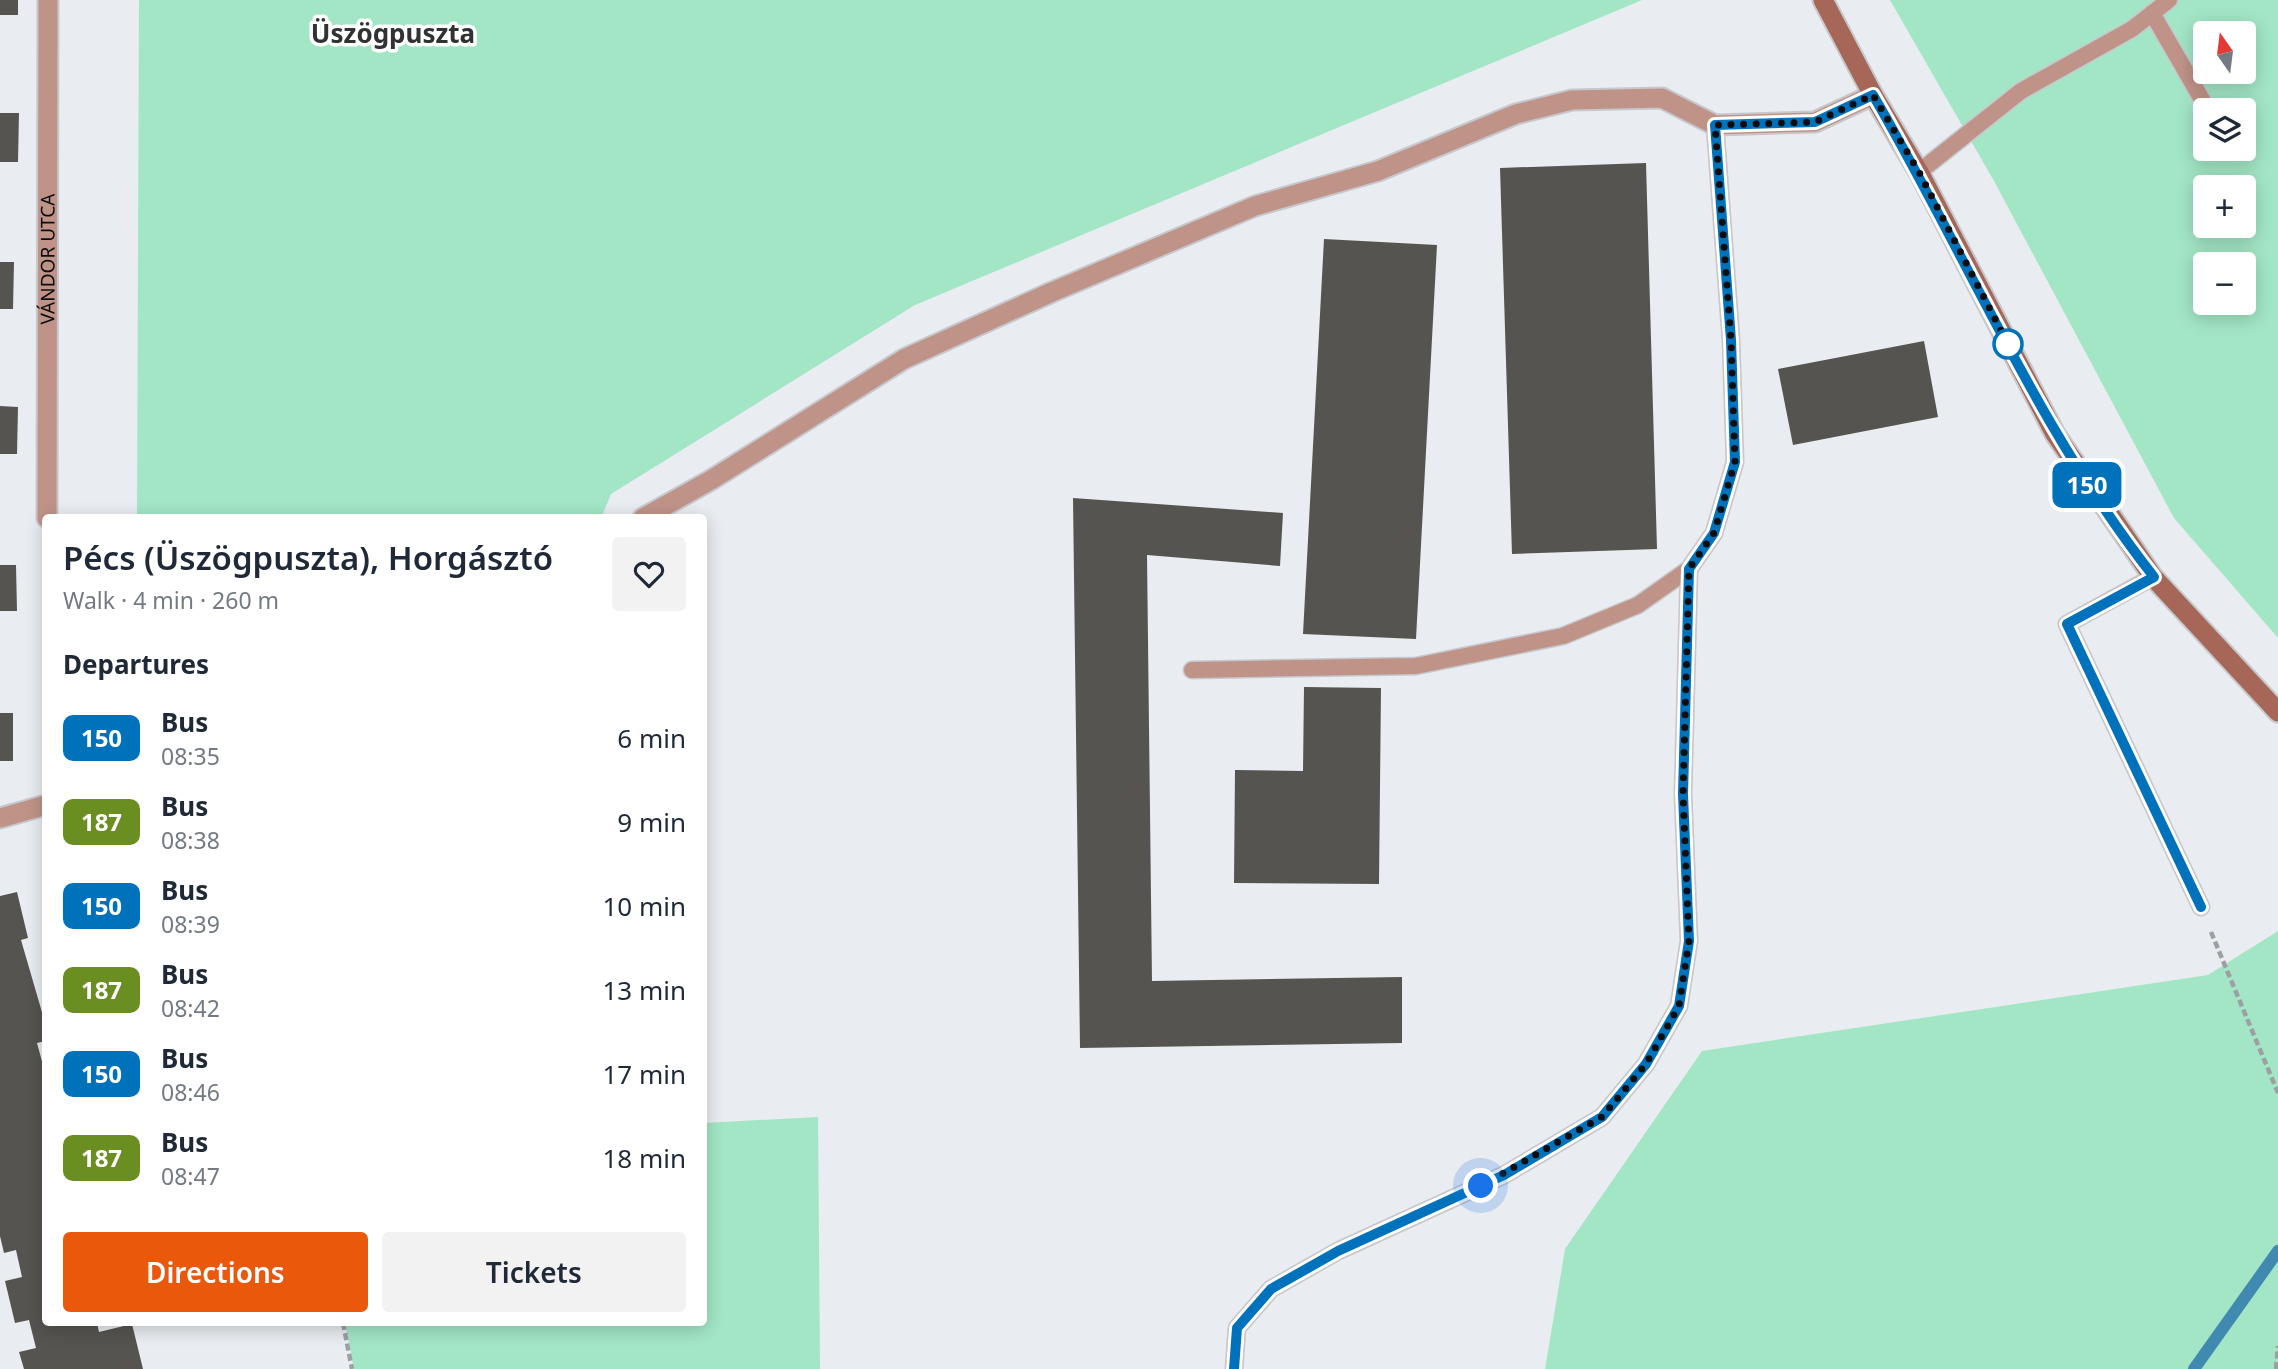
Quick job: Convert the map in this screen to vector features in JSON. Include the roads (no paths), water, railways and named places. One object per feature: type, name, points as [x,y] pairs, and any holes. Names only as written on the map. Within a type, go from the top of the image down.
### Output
[{"type":"main road","points":[[1823,0],[1873,95],[1919,172],[2054,434],[2126,541],[2154,577],[2278,712]]},
{"type":"street","name":"VÁNDOR UTCA","points":[[47,514],[48,0]]},
{"type":"street","points":[[650,514],[711,480],[904,359],[1052,292],[1255,206],[1378,171],[1516,114],[1572,100],[1662,98],[1715,125],[1815,122],[1873,95]]},
{"type":"street","points":[[0,818],[42,806]]},
{"type":"lane","points":[[1919,172],[2021,92],[2132,29],[2169,0]]},
{"type":"lane","points":[[2152,13],[2201,98]]},
{"type":"lane","points":[[1192,670],[1416,666],[1563,636],[1638,605],[1689,569],[1714,533],[1735,462],[1731,340],[1715,125]]},
{"type":"lane","points":[[1234,1369],[1237,1328],[1271,1289],[1338,1251],[1504,1175],[1602,1117],[1646,1064],[1679,1006],[1689,941],[1683,794],[1689,569]]},
{"type":"lane","points":[[2154,577],[2067,624],[2201,907]]},
{"type":"waterway","points":[[2194,1369],[2278,1251]]},
{"type":"district","name":"Üszögpuszta","points":[[393,33]]}]
